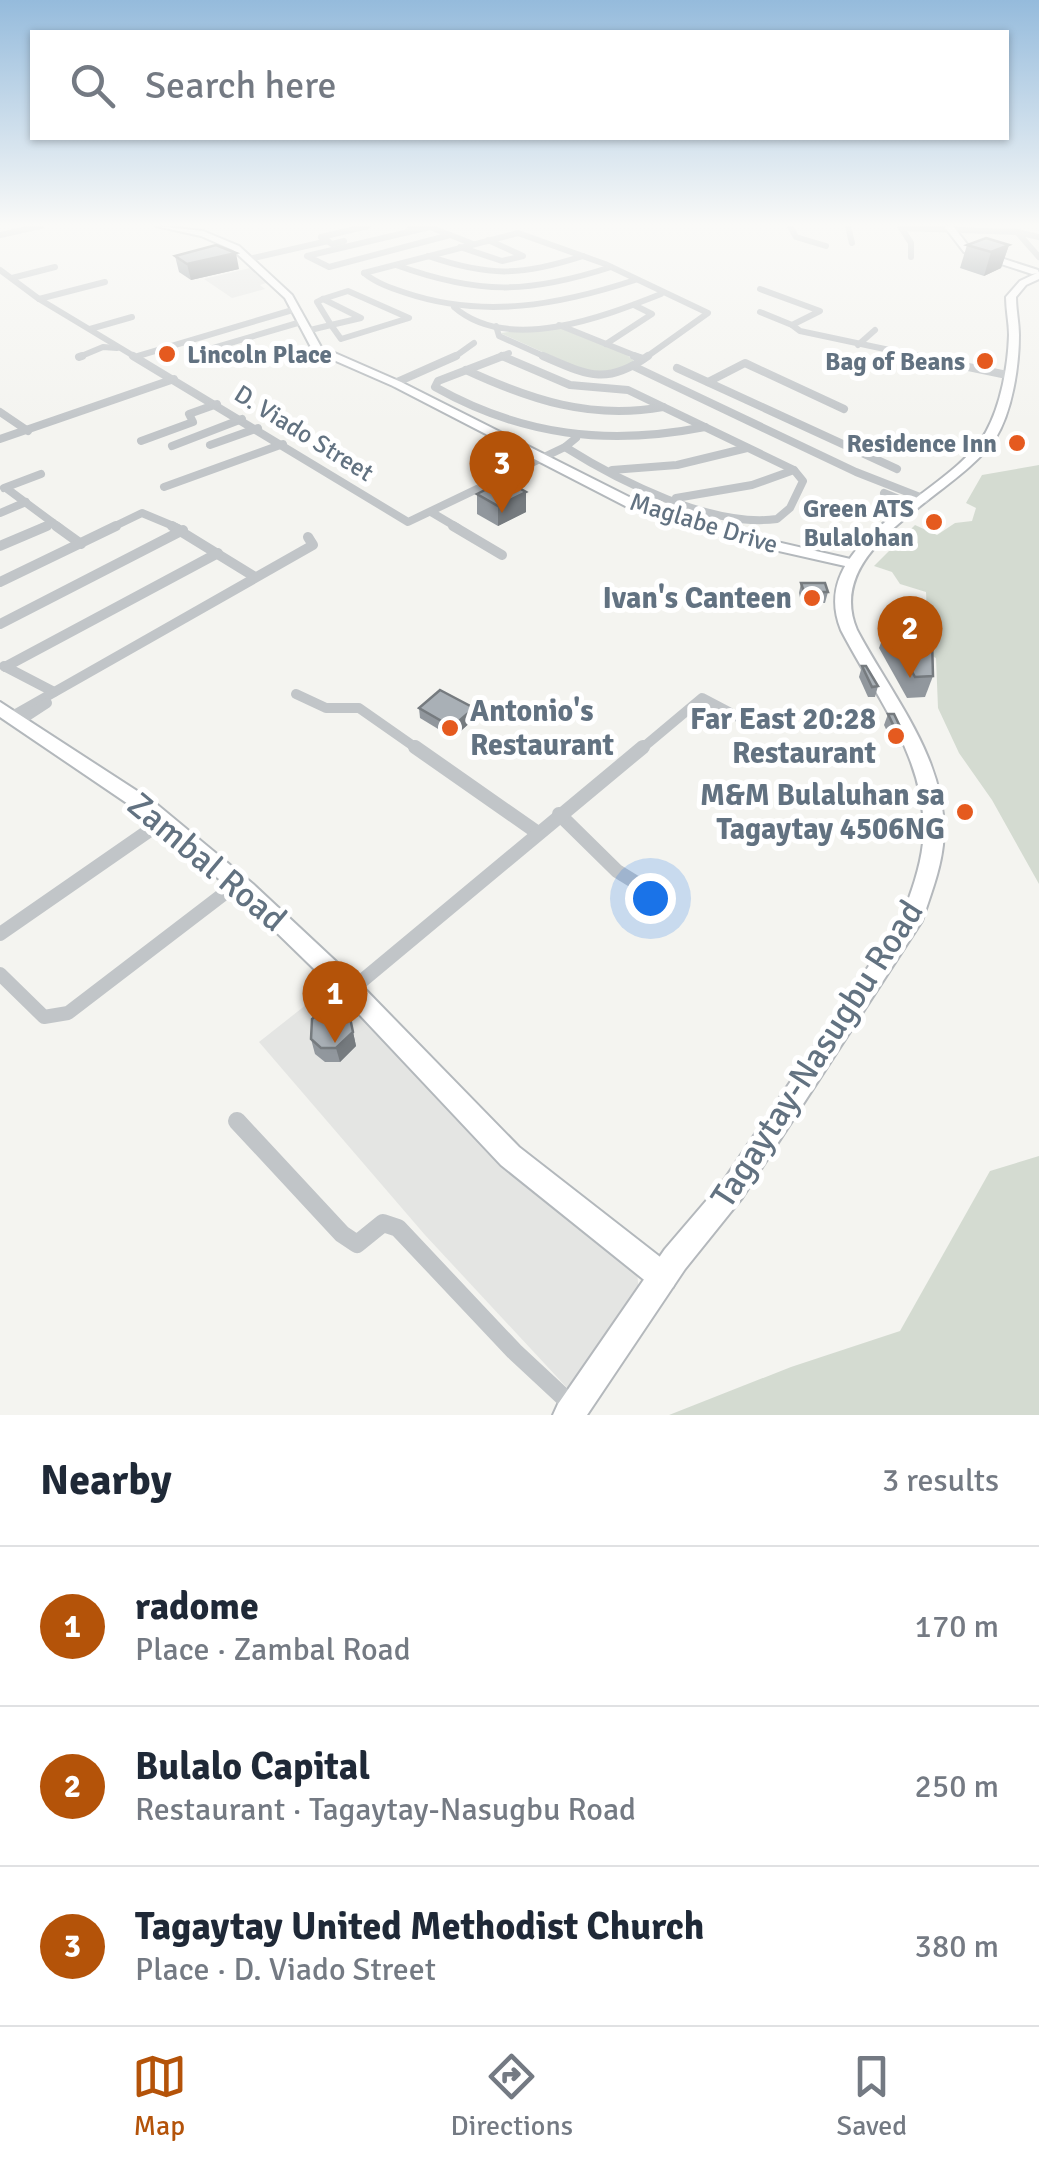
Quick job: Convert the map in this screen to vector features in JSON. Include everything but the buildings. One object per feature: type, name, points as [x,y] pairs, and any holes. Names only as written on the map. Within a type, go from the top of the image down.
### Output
[{"type":"main road","name":"Maglabe Drive","points":[[282,292],[316,348],[395,383],[640,508],[693,526],[854,564]]},
{"type":"main road","points":[[854,564],[991,435],[1014,335],[1015,292]]},
{"type":"main road","points":[[1007,375],[1015,364],[1022,337],[1017,295],[1020,292]]},
{"type":"main road","name":"Tagaytay-Nasugbu Road","points":[[572,1411],[663,1278],[733,1189],[911,921],[930,870],[936,824],[930,784],[917,752],[846,626],[846,582],[854,564]]},
{"type":"main road","name":"Zambal Road","points":[[12,714],[163,820],[238,883],[350,990],[510,1156],[663,1278]]},
{"type":"street","name":"D. Viado Street","points":[[31,292],[408,522],[548,461],[569,450],[576,438]]},
{"type":"street","points":[[39,298],[64,292]]},
{"type":"street","points":[[348,292],[409,318],[344,340],[338,338],[316,302],[348,292]]},
{"type":"street","points":[[405,292],[451,305],[555,324],[643,359]]},
{"type":"street","points":[[524,317],[526,292]]},
{"type":"street","points":[[451,305],[472,321],[496,326],[601,292]]},
{"type":"street","points":[[496,326],[499,336],[524,348],[591,376],[609,376],[630,368],[708,315],[657,292]]},
{"type":"street","points":[[771,292],[820,311],[792,325]]},
{"type":"street","points":[[555,324],[661,294]]},
{"type":"street","points":[[323,300],[382,328]]},
{"type":"street","points":[[606,344],[652,314],[633,305]]},
{"type":"street","points":[[760,312],[800,331],[1007,375]]},
{"type":"street","points":[[90,329],[132,318]]},
{"type":"street","points":[[138,356],[303,323],[333,329],[361,318]]},
{"type":"street","points":[[193,354],[303,323]]},
{"type":"street","points":[[858,345],[875,330]]},
{"type":"street","points":[[395,383],[447,362],[474,342]]},
{"type":"street","points":[[79,357],[103,347],[120,348]]},
{"type":"street","points":[[524,348],[434,385],[508,422],[576,438],[634,440],[705,428]]},
{"type":"street","points":[[502,356],[570,385],[626,387],[794,470],[802,481],[789,510],[766,522],[744,521],[672,499],[569,450]]},
{"type":"street","points":[[708,382],[745,363],[844,409]]},
{"type":"street","points":[[630,368],[868,482],[921,503]]},
{"type":"street","points":[[677,368],[896,469]]},
{"type":"street","points":[[466,370],[541,404],[572,411],[614,414],[664,407]]},
{"type":"street","points":[[128,380],[145,390]]},
{"type":"street","points":[[0,439],[174,380]]},
{"type":"street","points":[[693,398],[718,387]]},
{"type":"street","points":[[141,441],[193,422],[189,414],[217,404]]},
{"type":"street","points":[[0,412],[28,431]]},
{"type":"street","points":[[172,446],[242,419]]},
{"type":"street","points":[[720,435],[747,423]]},
{"type":"street","points":[[210,445],[258,428]]},
{"type":"street","points":[[164,487],[282,444]]},
{"type":"street","points":[[823,459],[846,446]]},
{"type":"street","points":[[608,470],[689,463],[747,448]]},
{"type":"street","points":[[672,499],[752,485],[794,470]]},
{"type":"street","points":[[3,489],[41,474]]},
{"type":"street","points":[[3,489],[81,544]]},
{"type":"street","points":[[0,514],[26,502]]},
{"type":"street","points":[[431,512],[502,555]]},
{"type":"street","points":[[0,582],[142,513],[183,530],[255,577]]},
{"type":"street","points":[[0,546],[53,522]]},
{"type":"street","points":[[0,624],[183,530]]},
{"type":"street","points":[[12,714],[312,545],[308,537]]},
{"type":"street","points":[[3,666],[218,553]]},
{"type":"street","points":[[3,666],[58,690]]},
{"type":"street","points":[[296,694],[326,708],[359,708],[538,832]]},
{"type":"street","points":[[350,990],[702,698],[761,729]]},
{"type":"street","points":[[559,814],[618,871],[648,890],[653,902],[649,916]]},
{"type":"street","points":[[0,934],[163,820]]},
{"type":"street","points":[[0,974],[44,1016],[68,1013],[238,883]]},
{"type":"street","points":[[237,1121],[342,1234],[358,1244],[383,1223],[398,1228],[572,1411]]},
{"type":"shaded area","points":[[223,292],[254,292],[232,298]]},
{"type":"shaded area","points":[[555,326],[626,354],[634,361],[620,372],[589,373],[500,333]]},
{"type":"shaded area","points":[[1039,465],[1039,884],[992,800],[959,753],[938,708],[936,658],[899,639],[892,624],[900,608],[927,613],[926,592],[900,584],[892,572],[874,566],[915,525],[937,535],[955,523],[972,521],[976,508],[966,503],[982,475]]},
{"type":"shaded area","points":[[335,982],[401,1053],[401,1059],[411,1070],[419,1071],[637,1271],[639,1294],[570,1391],[425,1235],[259,1042]]},
{"type":"shaded area","points":[[1039,1156],[1039,1415],[669,1415],[791,1367],[900,1331],[990,1171]]},
{"type":"place","name":"Lincoln Place","points":[[167,354]]},
{"type":"place","name":"Bag of Beans","points":[[985,361]]},
{"type":"place","name":"Residence Inn","points":[[1017,443]]},
{"type":"place","name":"Tagaytay United Methodist Church","points":[[502,513]]},
{"type":"place","name":"Green ATS Bulalohan","points":[[934,522]]},
{"type":"place","name":"Ivan's Canteen","points":[[812,598]]},
{"type":"place","name":"Bulalo Capital","points":[[910,678]]},
{"type":"place","name":"Antonio's Restaurant","points":[[450,728]]},
{"type":"place","name":"Far East 20:28 Restaurant","points":[[896,736]]},
{"type":"place","name":"M&M Bulaluhan sa Tagaytay 4506NG","points":[[965,812]]},
{"type":"place","name":"radome","points":[[335,1043]]}]
